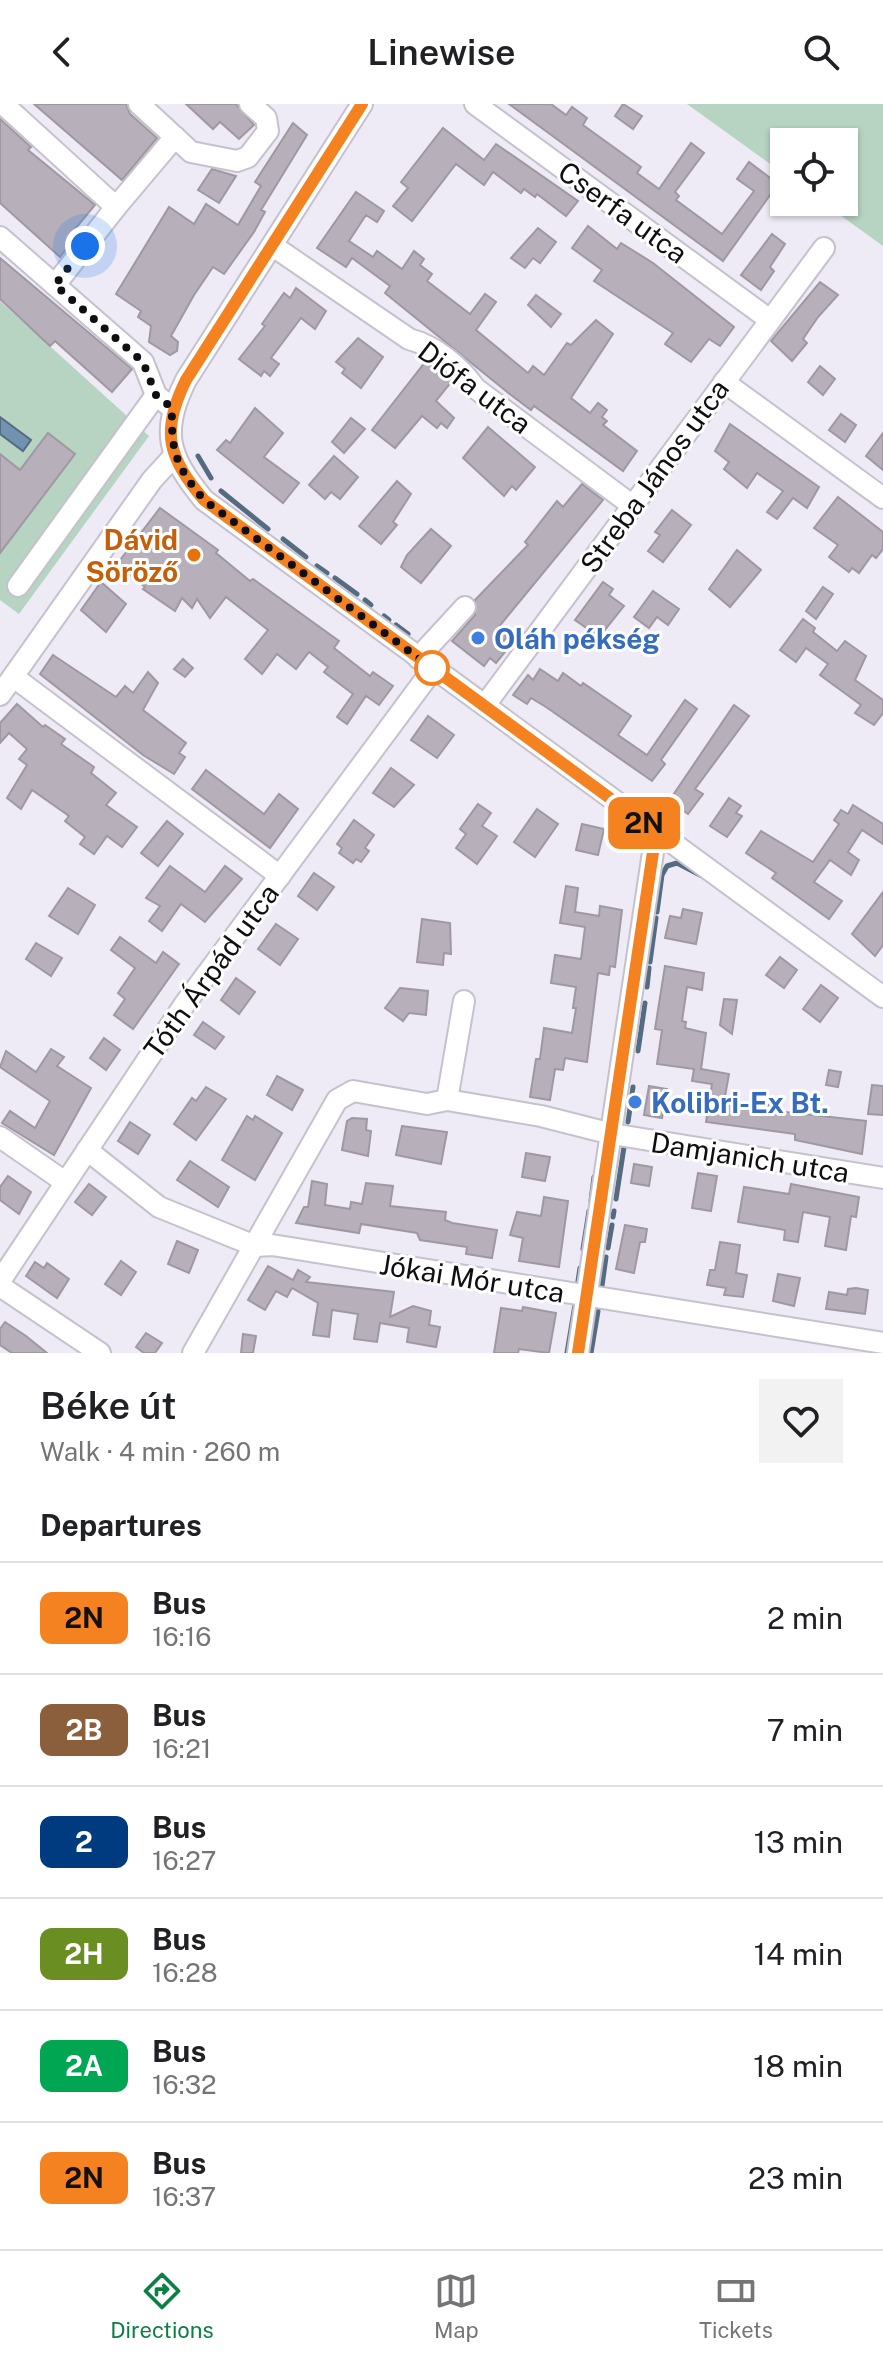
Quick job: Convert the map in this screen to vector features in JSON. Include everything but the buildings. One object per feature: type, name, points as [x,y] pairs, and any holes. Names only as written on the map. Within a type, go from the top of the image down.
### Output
[{"type":"street","points":[[139,104],[191,152],[204,157],[237,161],[248,157],[268,131],[266,118],[250,104]]},
{"type":"street","points":[[362,104],[186,380],[172,408],[173,457],[204,500],[883,997]]},
{"type":"street","name":"Cserfa utca","points":[[475,104],[770,320]]},
{"type":"street","points":[[10,106],[116,207]]},
{"type":"street","points":[[55,285],[175,137]]},
{"type":"street","points":[[0,237],[143,362],[156,395],[172,408]]},
{"type":"street","name":"Diófa utca","points":[[273,246],[409,339],[425,343],[465,374],[475,388],[633,506]]},
{"type":"street","name":"Streba János utca","points":[[485,705],[824,248]]},
{"type":"street","points":[[724,382],[883,498]]},
{"type":"street","points":[[18,586],[156,395]]},
{"type":"street","points":[[0,695],[15,678],[152,480],[173,457]]},
{"type":"street","name":"Tóth Árpád utca","points":[[0,1283],[184,1005],[280,876],[465,607]]},
{"type":"street","points":[[15,678],[280,876]]},
{"type":"street","points":[[578,1353],[656,832]]},
{"type":"street","points":[[447,1100],[464,1001]]},
{"type":"street","name":"Damjanich utca","points":[[255,1246],[337,1100],[353,1091],[427,1104],[447,1100],[541,1116],[612,1134],[883,1178]]},
{"type":"street","points":[[0,1137],[65,1182]]},
{"type":"street","name":"Jókai Mór utca","points":[[87,1150],[159,1207],[255,1246],[272,1245],[883,1343]]},
{"type":"street","points":[[193,1353],[255,1246]]},
{"type":"street","points":[[0,1283],[100,1353]]},
{"type":"green space","points":[[687,104],[883,104],[883,246],[841,216],[858,216],[858,128],[770,128],[770,164]]},
{"type":"green space","points":[[0,301],[149,436],[19,614],[0,600]]},
{"type":"water","points":[[0,417],[31,440],[23,451],[0,434]]},
{"type":"waterway","points":[[198,456],[211,478]]},
{"type":"waterway","points":[[221,491],[268,529]]},
{"type":"waterway","points":[[283,539],[306,557]]},
{"type":"waterway","points":[[317,566],[327,573]]},
{"type":"waterway","points":[[335,578],[357,594]]},
{"type":"waterway","points":[[365,600],[371,605]]},
{"type":"waterway","points":[[384,616],[389,620]]},
{"type":"waterway","points":[[396,625],[408,634]]},
{"type":"waterway","points":[[657,912],[662,875],[667,866],[677,863],[700,875]]},
{"type":"waterway","points":[[650,962],[656,918]]},
{"type":"waterway","points":[[647,987],[649,968]]},
{"type":"waterway","points":[[638,1051],[645,1003]]},
{"type":"waterway","points":[[628,1122],[633,1087]]},
{"type":"waterway","points":[[616,1199],[624,1147]]},
{"type":"waterway","points":[[591,1201],[594,1177]]},
{"type":"waterway","points":[[583,1249],[589,1211]]},
{"type":"waterway","points":[[613,1217],[614,1211]]},
{"type":"waterway","points":[[608,1248],[612,1225]]},
{"type":"waterway","points":[[602,1286],[606,1257]]},
{"type":"waterway","points":[[578,1281],[580,1268]]},
{"type":"waterway","points":[[567,1353],[575,1305]]},
{"type":"waterway","points":[[591,1353],[598,1311]]},
{"type":"bus line","name":"2N","points":[[362,104],[186,380],[172,408],[173,457],[183,475],[204,500],[656,832],[578,1353]]},
{"type":"place","name":"Dávid Söröző","points":[[194,555]]},
{"type":"place","name":"Oláh pékség","points":[[478,638]]},
{"type":"place","name":"Kolibri-Ex Bt.","points":[[635,1102]]},
{"type":"route","points":[[85,246],[55,285],[143,362],[156,395],[172,408],[173,457],[183,475],[204,500],[432,668]]}]
